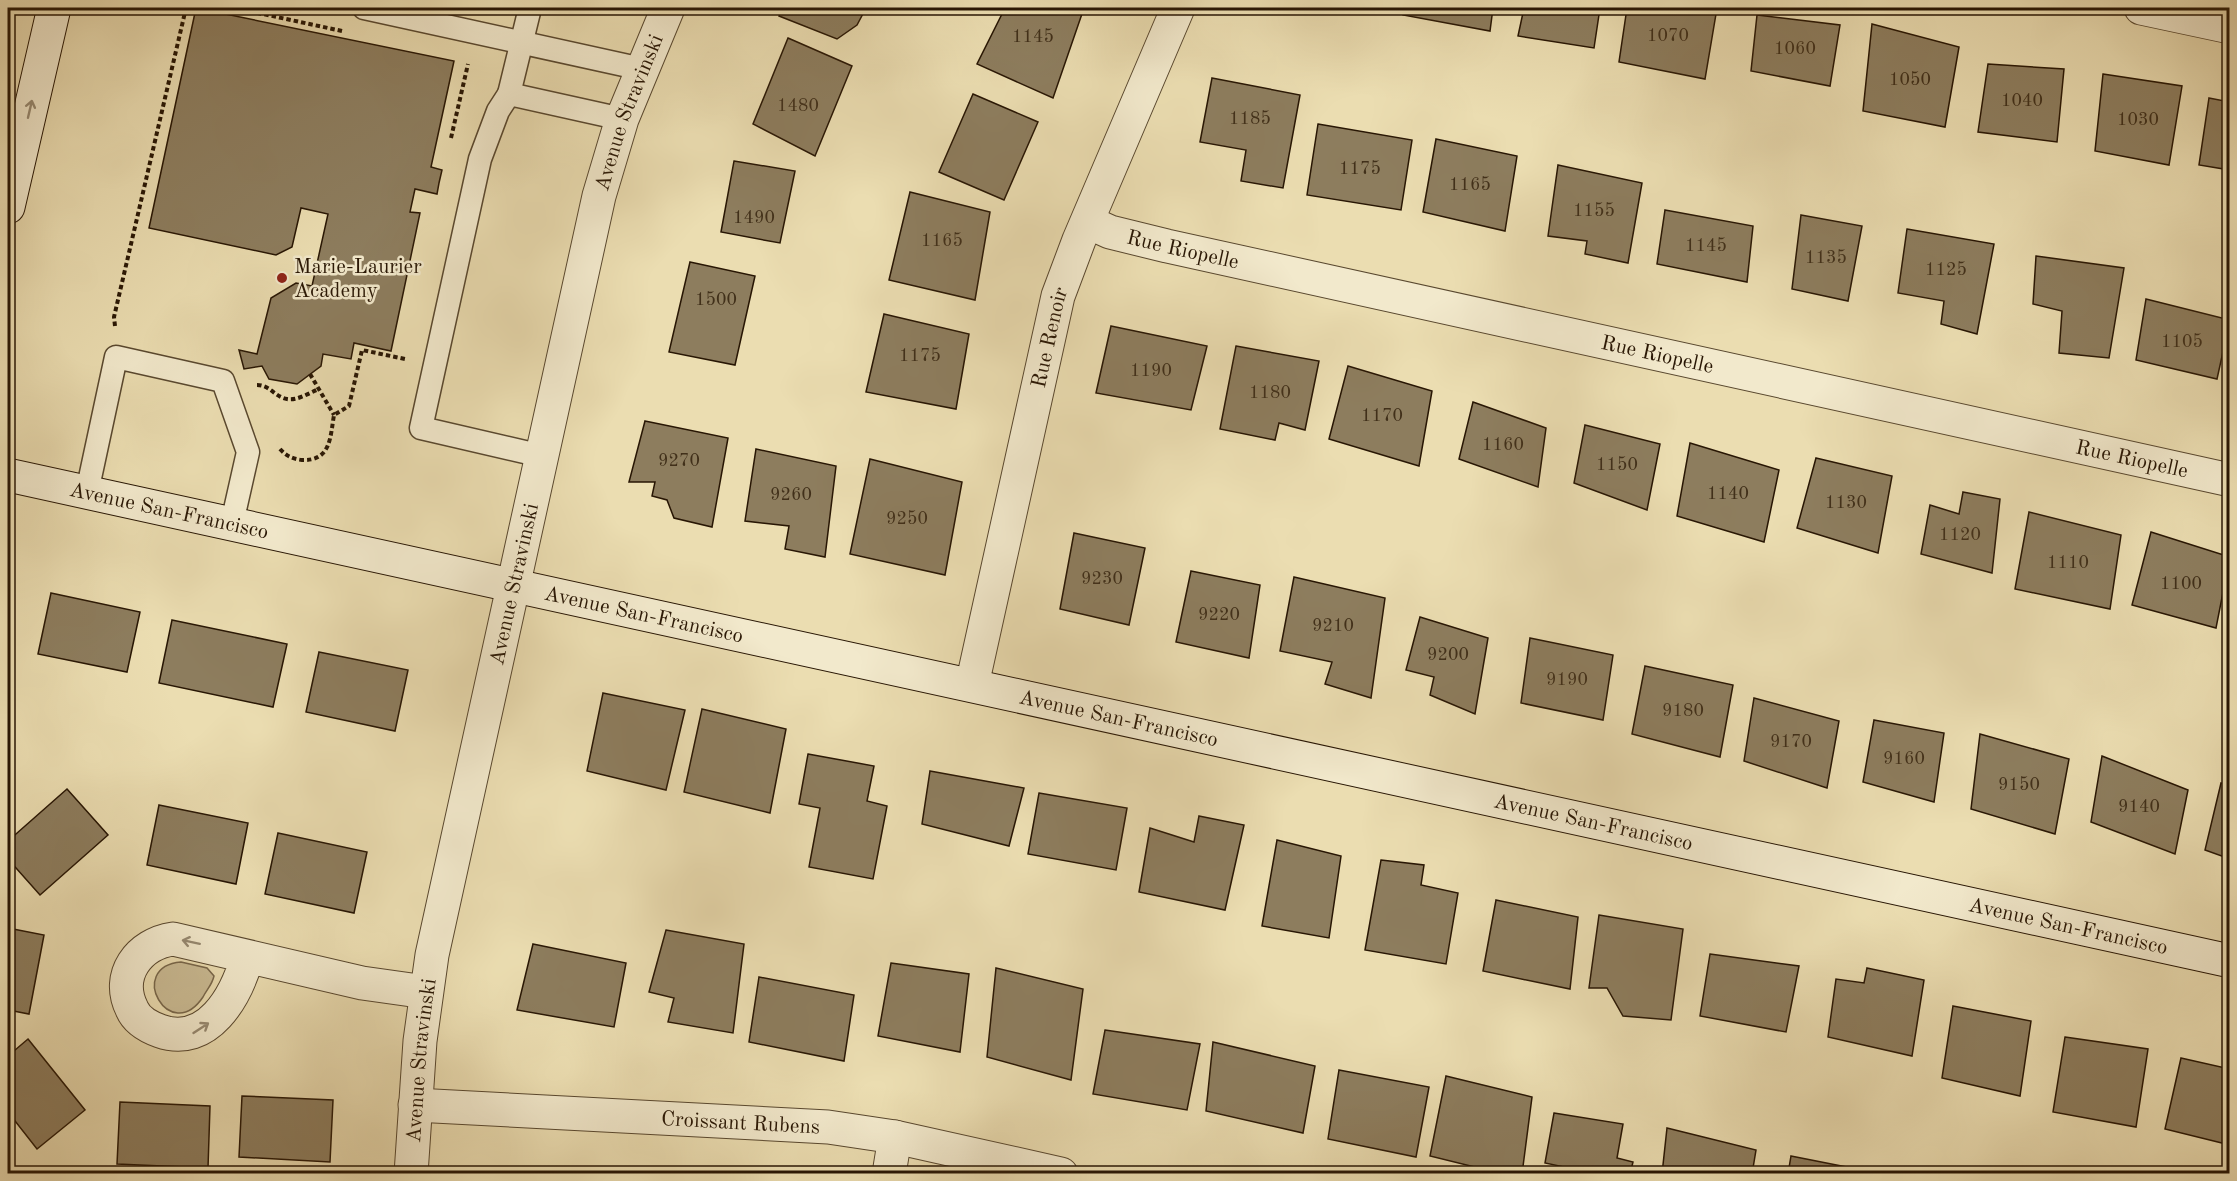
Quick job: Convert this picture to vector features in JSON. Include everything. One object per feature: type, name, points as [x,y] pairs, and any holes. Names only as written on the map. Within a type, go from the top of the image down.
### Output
[{"type":"street","points":[[8,207],[54,8]]},
{"type":"street","name":"Avenue Stravinski","points":[[411,1173],[426,992],[599,196],[622,119],[668,8]]},
{"type":"street","name":"Rue Renoir","points":[[972,685],[1058,296],[1178,8]]},
{"type":"street","points":[[2141,8],[2229,27]]},
{"type":"street","name":"Rue Riopelle","points":[[1088,222],[1110,232],[1167,246],[2229,480]]},
{"type":"street","name":"Avenue San-Francisco","points":[[8,475],[2229,962]]},
{"type":"street","points":[[247,958],[362,983],[426,992]]},
{"type":"street","name":"Croissant Rubens","points":[[415,1105],[828,1127],[895,1137],[1061,1173]]},
{"type":"street","points":[[889,1173],[895,1137]]},
{"type":"lane","points":[[364,8],[642,69]]},
{"type":"lane","points":[[530,8],[509,94],[498,111],[480,159],[421,428],[542,456]]},
{"type":"lane","points":[[509,94],[622,119]]},
{"type":"lane","points":[[87,492],[116,357],[127,359],[223,381],[248,452],[232,523]]},
{"type":"path","points":[[114,317],[186,8]]},
{"type":"path","points":[[334,416],[350,405],[362,350],[401,359]]},
{"type":"path","points":[[278,446],[284,455],[297,460],[311,460],[323,456],[328,449],[334,416],[310,374]]},
{"type":"path","points":[[256,376],[262,395]]},
{"type":"path","points":[[258,385],[267,386],[286,399],[298,398],[319,390]]},
{"type":"shaded area","points":[[181,962],[207,968],[214,976],[203,997],[190,1010],[178,1013],[167,1009],[159,1000],[155,988],[156,976],[165,967]]},
{"type":"building","points":[[196,8],[454,61],[431,167],[442,170],[437,194],[415,189],[410,212],[420,213],[391,351],[354,343],[351,359],[323,354],[321,366],[297,384],[269,379],[262,366],[244,369],[239,350],[257,354],[271,298],[296,283],[312,286],[328,214],[301,208],[292,247],[276,255],[149,228]]},
{"type":"building","points":[[782,8],[866,8],[857,25],[837,39],[779,16]]},
{"type":"building","points":[[1005,8],[1084,8],[1053,98],[977,64]]},
{"type":"building","points":[[1404,8],[1493,8],[1490,31],[1403,15]]},
{"type":"building","points":[[1524,8],[1600,8],[1594,48],[1518,36]]},
{"type":"building","points":[[1627,8],[1717,8],[1705,79],[1619,62]]},
{"type":"building","points":[[1757,15],[1840,25],[1830,86],[1751,71]]},
{"type":"building","points":[[1872,24],[1959,47],[1945,127],[1863,111]]},
{"type":"building","points":[[788,38],[852,66],[815,156],[753,124]]},
{"type":"building","points":[[1988,64],[2064,69],[2057,142],[1978,132]]},
{"type":"building","points":[[2103,74],[2182,86],[2169,165],[2095,151]]},
{"type":"building","points":[[1212,78],[1300,95],[1283,188],[1241,181],[1246,150],[1200,142]]},
{"type":"building","points":[[973,94],[1038,122],[1004,200],[939,172]]},
{"type":"building","points":[[2209,98],[2230,102],[2230,170],[2199,165]]},
{"type":"building","points":[[1318,124],[1412,140],[1401,210],[1307,195]]},
{"type":"building","points":[[1436,139],[1517,156],[1505,231],[1423,212]]},
{"type":"building","points":[[734,161],[795,171],[780,243],[721,232]]},
{"type":"building","points":[[1558,165],[1642,183],[1628,263],[1585,254],[1587,241],[1548,236]]},
{"type":"building","points":[[910,192],[990,212],[975,300],[889,280]]},
{"type":"building","points":[[1665,210],[1753,226],[1747,282],[1657,264]]},
{"type":"building","points":[[1801,215],[1862,226],[1848,301],[1792,289]]},
{"type":"building","points":[[1907,229],[1994,244],[1977,334],[1941,324],[1944,301],[1898,293]]},
{"type":"building","points":[[2036,256],[2124,268],[2109,358],[2059,353],[2062,311],[2033,304]]},
{"type":"building","points":[[690,262],[755,276],[735,365],[669,352]]},
{"type":"building","points":[[2146,299],[2230,320],[2217,379],[2136,360]]},
{"type":"building","points":[[884,314],[969,334],[956,409],[866,392]]},
{"type":"building","points":[[1111,326],[1207,346],[1191,410],[1096,393]]},
{"type":"building","points":[[1236,346],[1319,361],[1305,430],[1279,423],[1275,440],[1220,429]]},
{"type":"building","points":[[1348,366],[1432,391],[1419,466],[1329,439]]},
{"type":"building","points":[[1473,402],[1546,428],[1538,487],[1459,459]]},
{"type":"building","points":[[645,421],[728,438],[712,527],[674,518],[667,500],[652,496],[655,482],[629,482]]},
{"type":"building","points":[[1585,425],[1660,444],[1647,510],[1574,483]]},
{"type":"building","points":[[1690,443],[1779,470],[1764,542],[1677,516]]},
{"type":"building","points":[[756,449],[836,466],[825,557],[785,549],[789,526],[745,521]]},
{"type":"building","points":[[1816,458],[1892,476],[1878,553],[1797,528]]},
{"type":"building","points":[[870,459],[962,482],[945,575],[850,554]]},
{"type":"building","points":[[1963,492],[2000,499],[1992,573],[1921,554],[1930,505],[1959,514]]},
{"type":"building","points":[[2029,512],[2121,535],[2110,609],[2015,589]]},
{"type":"building","points":[[2151,532],[2230,557],[2216,628],[2132,605]]},
{"type":"building","points":[[1074,533],[1145,548],[1129,625],[1060,609]]},
{"type":"building","points":[[1191,571],[1260,585],[1249,658],[1176,642]]},
{"type":"building","points":[[1294,577],[1385,598],[1371,698],[1325,684],[1332,662],[1280,651]]},
{"type":"building","points":[[51,593],[140,612],[127,672],[38,654]]},
{"type":"building","points":[[1420,617],[1488,638],[1475,714],[1430,695],[1434,677],[1406,670]]},
{"type":"building","points":[[172,620],[287,644],[273,707],[159,683]]},
{"type":"building","points":[[1530,638],[1613,655],[1603,720],[1521,703]]},
{"type":"building","points":[[319,652],[408,670],[395,731],[306,712]]},
{"type":"building","points":[[1645,666],[1733,685],[1720,757],[1632,734]]},
{"type":"building","points":[[603,693],[685,710],[666,790],[587,771]]},
{"type":"building","points":[[1754,698],[1839,721],[1827,788],[1744,761]]},
{"type":"building","points":[[702,709],[786,729],[770,813],[684,792]]},
{"type":"building","points":[[1874,720],[1944,733],[1934,802],[1863,782]]},
{"type":"building","points":[[1980,734],[2069,759],[2055,834],[1971,809]]},
{"type":"building","points":[[808,754],[874,766],[867,801],[887,806],[873,879],[809,867],[820,808],[799,804]]},
{"type":"building","points":[[2102,756],[2188,790],[2175,854],[2091,822]]},
{"type":"building","points":[[930,771],[1024,788],[1009,846],[922,824]]},
{"type":"building","points":[[2221,783],[2230,786],[2230,859],[2205,850]]},
{"type":"building","points":[[67,789],[108,835],[40,895],[8,859],[8,841]]},
{"type":"building","points":[[1039,793],[1127,808],[1116,870],[1028,854]]},
{"type":"building","points":[[159,805],[248,823],[236,884],[147,865]]},
{"type":"building","points":[[1199,816],[1244,825],[1225,910],[1139,892],[1150,828],[1194,842]]},
{"type":"building","points":[[278,833],[367,852],[354,913],[265,894]]},
{"type":"building","points":[[1277,840],[1341,856],[1329,938],[1262,926]]},
{"type":"building","points":[[1381,860],[1424,865],[1421,885],[1458,893],[1446,964],[1365,950]]},
{"type":"building","points":[[1496,900],[1578,917],[1570,989],[1483,971]]},
{"type":"building","points":[[1599,915],[1683,929],[1671,1020],[1623,1016],[1607,988],[1589,988]]},
{"type":"building","points":[[8,928],[44,935],[29,1014],[8,1010]]},
{"type":"building","points":[[666,930],[744,944],[733,1033],[668,1022],[674,998],[649,992]]},
{"type":"building","points":[[533,944],[626,963],[614,1027],[517,1010]]},
{"type":"building","points":[[1710,954],[1799,966],[1786,1032],[1700,1016]]},
{"type":"building","points":[[891,963],[969,974],[960,1052],[878,1036]]},
{"type":"building","points":[[996,968],[1083,989],[1071,1080],[987,1057]]},
{"type":"building","points":[[1867,968],[1924,980],[1912,1056],[1828,1037],[1836,979],[1864,983]]},
{"type":"building","points":[[759,977],[854,995],[844,1061],[749,1042]]},
{"type":"building","points":[[1953,1006],[2031,1021],[2020,1096],[1942,1078]]},
{"type":"building","points":[[1105,1030],[1200,1044],[1187,1110],[1093,1094]]},
{"type":"building","points":[[2065,1037],[2148,1049],[2136,1127],[2053,1112]]},
{"type":"building","points":[[28,1039],[85,1110],[37,1149],[8,1112],[8,1056]]},
{"type":"building","points":[[1213,1042],[1315,1066],[1303,1133],[1206,1111]]},
{"type":"building","points":[[2181,1058],[2230,1069],[2230,1145],[2165,1129]]},
{"type":"building","points":[[1339,1070],[1429,1087],[1416,1157],[1328,1139]]},
{"type":"building","points":[[1446,1076],[1532,1097],[1522,1174],[1503,1174],[1430,1156]]},
{"type":"building","points":[[242,1096],[333,1100],[330,1162],[239,1157]]},
{"type":"building","points":[[120,1102],[210,1106],[208,1168],[117,1164]]},
{"type":"building","points":[[1554,1113],[1623,1124],[1617,1158],[1633,1162],[1630,1174],[1568,1174],[1569,1168],[1545,1163]]},
{"type":"building","points":[[1667,1128],[1756,1150],[1752,1174],[1662,1174]]},
{"type":"building","points":[[1791,1156],[1882,1174],[1788,1174]]},
{"type":"place","name":"Marie-Laurier Academy","points":[[282,278]]}]
